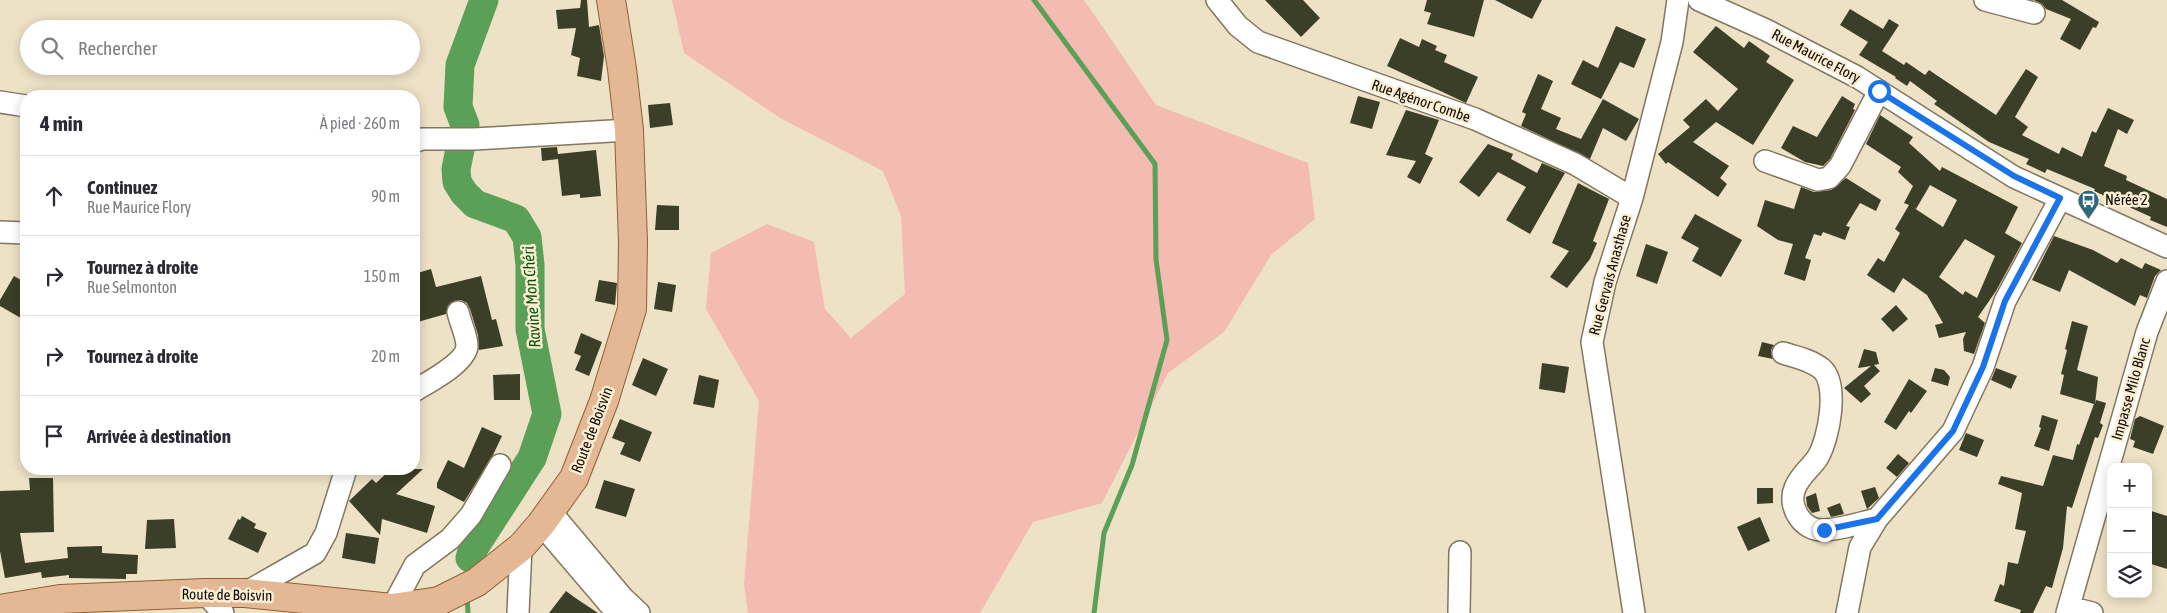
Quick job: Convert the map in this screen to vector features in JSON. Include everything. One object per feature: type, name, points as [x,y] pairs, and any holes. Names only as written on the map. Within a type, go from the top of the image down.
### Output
[{"type":"main road","name":"Route de Boisvin","points":[[10,610],[60,606],[214,603],[245,594],[392,608],[439,600],[477,582],[521,547],[546,517],[574,478],[604,401],[632,308],[629,130],[611,0]]},
{"type":"street","name":"Rue Agénor Combe","points":[[1217,0],[1238,26],[1258,42],[1475,119],[1576,164],[1632,198]]},
{"type":"street","name":"Rue Gervais Anasthase","points":[[1634,613],[1592,342],[1605,282],[1632,198],[1672,42],[1678,0]]},
{"type":"street","name":"Rue Maurice Flory","points":[[1699,0],[1766,30],[1879,91],[2014,176],[2167,247]]},
{"type":"street","points":[[1985,0],[2034,13]]},
{"type":"street","points":[[1765,161],[1811,178],[1829,178],[1840,166],[1879,91]]},
{"type":"street","points":[[0,102],[20,105]]},
{"type":"street","points":[[420,140],[629,130]]},
{"type":"street","points":[[1847,613],[1860,547],[1877,519],[1953,431],[1983,367],[2005,301],[2060,198]]},
{"type":"street","points":[[0,232],[20,233]]},
{"type":"street","name":"Impasse Milo Blanc","points":[[2068,610],[2147,332],[2167,281]]},
{"type":"street","points":[[420,388],[457,363],[464,354],[467,346],[458,312]]},
{"type":"street","points":[[1783,353],[1813,363],[1823,370],[1830,380],[1832,394],[1825,439],[1818,457],[1795,489],[1793,501],[1796,513],[1804,523],[1813,529],[1824,530],[1877,519]]},
{"type":"street","points":[[392,608],[416,565],[450,539],[471,515],[500,465]]},
{"type":"street","points":[[245,594],[315,553],[326,533],[344,475]]},
{"type":"street","points":[[546,517],[617,613]]},
{"type":"street","points":[[546,517],[639,613]]},
{"type":"street","points":[[518,613],[521,547]]},
{"type":"street","points":[[1459,613],[1460,552]]},
{"type":"street","points":[[2068,610],[2092,613]]},
{"type":"shaded area","points":[[672,0],[1084,0],[1156,105],[1308,163],[1315,219],[1271,255],[1224,332],[1168,373],[1102,503],[1033,522],[980,613],[748,613],[744,584],[759,401],[706,309],[711,253],[767,224],[814,242],[825,309],[851,338],[905,294],[901,216],[883,171],[780,118],[684,53]]},
{"type":"building","points":[[581,0],[587,0],[589,27],[599,25],[604,56],[601,81],[577,76],[580,58],[571,55],[576,28],[558,29],[556,10],[580,8]]},
{"type":"building","points":[[1265,0],[1303,0],[1320,18],[1301,37]]},
{"type":"building","points":[[1427,0],[1484,0],[1474,37],[1427,24],[1431,13],[1424,11]]},
{"type":"building","points":[[1495,0],[1542,0],[1532,19]]},
{"type":"building","points":[[2034,0],[2062,0],[2099,22],[2096,28],[2093,27],[2080,50],[2060,39],[2071,19],[2046,9],[2042,4]]},
{"type":"building","points":[[1850,9],[1883,29],[1889,19],[1899,25],[1882,51],[1904,65],[1906,62],[1925,75],[1929,70],[1996,115],[2026,69],[2038,77],[2015,117],[2028,127],[2022,135],[2059,154],[2062,147],[2082,157],[2092,131],[2096,133],[2108,108],[2134,120],[2127,134],[2118,129],[2104,166],[2127,176],[2126,180],[2167,199],[2167,227],[2150,220],[2151,217],[2094,191],[2095,189],[2047,169],[2045,173],[2026,164],[2029,159],[1989,142],[1934,104],[1937,101],[1910,81],[1907,86],[1896,77],[1859,55],[1868,42],[1840,25]]},
{"type":"building","points":[[1616,26],[1646,39],[1634,68],[1620,62],[1601,99],[1571,84],[1583,60],[1598,68]]},
{"type":"building","points":[[1716,26],[1744,48],[1749,41],[1770,56],[1766,62],[1794,80],[1753,145],[1716,122],[1693,142],[1729,166],[1720,178],[1727,184],[1718,197],[1668,162],[1666,164],[1658,154],[1690,127],[1683,120],[1706,99],[1718,111],[1738,89],[1693,52]]},
{"type":"building","points":[[1400,38],[1419,47],[1422,39],[1437,46],[1435,50],[1447,55],[1444,62],[1478,77],[1466,103],[1387,66]]},
{"type":"building","points":[[1538,74],[1553,81],[1541,109],[1561,118],[1556,129],[1581,139],[1603,99],[1639,119],[1626,141],[1603,128],[1590,159],[1521,126],[1526,114],[1522,112]]},
{"type":"building","points":[[1358,96],[1380,102],[1372,129],[1350,123]]},
{"type":"building","points":[[1842,96],[1855,104],[1853,109],[1855,110],[1830,159],[1823,166],[1805,162],[1781,148],[1793,126],[1817,137]]},
{"type":"building","points":[[670,103],[673,125],[650,128],[648,105]]},
{"type":"building","points":[[1406,110],[1439,120],[1425,154],[1433,158],[1420,184],[1407,177],[1416,161],[1386,155]]},
{"type":"building","points":[[1880,115],[1913,137],[1909,143],[1940,171],[1942,167],[2018,207],[2005,233],[2022,243],[1996,291],[1978,317],[1985,323],[1974,354],[1964,351],[1963,339],[1966,332],[1939,338],[1935,325],[1943,323],[1927,295],[1903,278],[1894,293],[1867,275],[1878,258],[1884,262],[1900,233],[1895,229],[1909,205],[1904,203],[1913,186],[1898,172],[1901,167],[1866,144]],"holes":[[[1930,185],[1957,200],[1943,227],[1911,206],[1916,209]],[[1965,239],[1995,256],[1977,298],[1965,291],[1963,295],[1939,277]]]},
{"type":"building","points":[[1488,144],[1513,154],[1511,159],[1537,173],[1542,163],[1565,173],[1530,234],[1506,220],[1526,187],[1498,172],[1479,197],[1459,182]]},
{"type":"building","points":[[557,147],[558,154],[596,150],[601,196],[580,198],[580,194],[562,196],[558,159],[542,161],[541,148]]},
{"type":"building","points":[[1846,178],[1881,200],[1876,211],[1860,203],[1846,226],[1850,227],[1845,240],[1823,232],[1821,236],[1814,234],[1805,258],[1811,260],[1805,281],[1784,274],[1793,244],[1778,240],[1757,226],[1765,200],[1794,209],[1801,187],[1814,192],[1831,190]]},
{"type":"building","points":[[1578,183],[1609,199],[1593,241],[1597,243],[1590,259],[1567,288],[1550,277],[1569,251],[1552,243]]},
{"type":"building","points":[[657,205],[679,206],[679,230],[655,230]]},
{"type":"building","points":[[1695,214],[1742,240],[1721,277],[1692,261],[1699,248],[1681,238]]},
{"type":"building","points":[[2054,236],[2093,250],[2117,263],[2121,258],[2142,269],[2145,263],[2161,270],[2155,276],[2147,298],[2140,295],[2135,306],[2069,270],[2060,292],[2032,280]]},
{"type":"building","points":[[1646,244],[1668,252],[1657,284],[1636,276]]},
{"type":"building","points":[[431,269],[436,287],[481,276],[492,320],[496,319],[503,346],[479,350],[478,335],[470,309],[467,303],[461,300],[450,303],[446,314],[420,321],[420,272]]},
{"type":"building","points":[[14,276],[20,280],[20,318],[0,306],[0,300]]},
{"type":"building","points":[[599,280],[617,283],[615,305],[595,301]]},
{"type":"building","points":[[658,282],[676,285],[672,312],[654,309]]},
{"type":"building","points":[[1896,305],[1908,319],[1893,332],[1881,319]]},
{"type":"building","points":[[2072,321],[2088,326],[2077,370],[2098,377],[2095,404],[2096,400],[2106,403],[2100,423],[2103,425],[2098,438],[2095,437],[2072,508],[2067,506],[2063,548],[2052,588],[2046,586],[2033,613],[2020,613],[2021,610],[1994,601],[2000,584],[2004,586],[2008,562],[2018,564],[2026,531],[2015,529],[2022,493],[1998,484],[2001,476],[2043,486],[2053,455],[2073,460],[2077,444],[2079,445],[2094,404],[2060,394],[2064,375],[2061,374],[2067,350],[2065,349]]},
{"type":"building","points":[[581,333],[602,342],[589,376],[575,370],[581,356],[574,353]]},
{"type":"building","points":[[1762,342],[1774,345],[1771,350],[1773,359],[1758,356]]},
{"type":"building","points":[[1864,349],[1876,352],[1879,364],[1874,365],[1880,371],[1864,386],[1871,394],[1861,403],[1844,388],[1871,366],[1858,368]]},
{"type":"building","points":[[643,358],[668,369],[656,396],[632,385]]},
{"type":"building","points":[[1542,363],[1569,367],[1565,393],[1539,389]]},
{"type":"building","points":[[1935,368],[1944,370],[1950,377],[1948,386],[1931,381]]},
{"type":"building","points":[[1996,368],[2017,376],[2011,389],[1991,380]]},
{"type":"building","points":[[520,374],[520,400],[494,400],[493,375]]},
{"type":"building","points":[[699,375],[719,380],[714,408],[693,404]]},
{"type":"building","points":[[1909,379],[1927,391],[1911,413],[1909,411],[1896,430],[1884,422]]},
{"type":"building","points":[[2042,415],[2058,420],[2049,451],[2034,446],[2041,428],[2039,427]]},
{"type":"building","points":[[2140,416],[2164,426],[2153,454],[2133,447],[2135,441],[2130,439],[2135,419]]},
{"type":"building","points":[[620,419],[652,432],[640,462],[620,454],[625,443],[612,438]]},
{"type":"building","points":[[482,427],[502,436],[493,455],[464,502],[437,488],[437,483],[448,460],[464,468]]},
{"type":"building","points":[[1966,433],[1984,440],[1977,457],[1959,450]]},
{"type":"building","points":[[1898,454],[1909,463],[1897,477],[1886,468]]},
{"type":"building","points":[[385,475],[417,475],[396,494],[435,506],[427,533],[382,519],[380,535],[349,501],[372,479],[376,483]]},
{"type":"building","points":[[29,478],[53,478],[54,532],[20,533],[25,563],[68,558],[67,547],[102,546],[102,553],[138,555],[137,574],[126,574],[126,579],[69,578],[69,575],[42,578],[41,572],[5,578],[0,551],[0,491],[30,490]]},
{"type":"building","points":[[604,480],[635,489],[626,517],[595,508]]},
{"type":"building","points":[[1875,487],[1879,498],[1867,509],[1861,491]]},
{"type":"building","points":[[1757,488],[1773,488],[1773,503],[1757,504]]},
{"type":"building","points":[[1816,493],[1820,511],[1812,513],[1807,506],[1806,497]]},
{"type":"building","points":[[1840,503],[1844,514],[1831,517],[1827,508]]},
{"type":"building","points":[[2152,511],[2167,516],[2167,569],[2152,564]]},
{"type":"building","points":[[242,516],[256,524],[254,528],[267,533],[258,553],[228,539],[238,519],[240,520]]},
{"type":"building","points":[[1760,517],[1770,541],[1748,551],[1737,527]]},
{"type":"building","points":[[174,519],[176,548],[145,549],[147,520]]},
{"type":"building","points":[[346,533],[379,538],[375,564],[342,558]]},
{"type":"building","points":[[566,591],[574,597],[598,613],[549,613]]},
{"type":"waterway","name":"Ravine Mon Chéri","points":[[470,558],[472,551],[532,458],[547,414],[530,329],[530,265],[527,237],[516,219],[475,204],[464,193],[457,182],[456,169],[465,125],[458,107],[460,65],[484,0]]},
{"type":"waterway","points":[[1034,0],[1155,164],[1156,259],[1167,340],[1132,465],[1104,533],[1094,613]]},
{"type":"waterway","name":"Ravine Mon Chéri","points":[[467,596],[468,613]]},
{"type":"place","name":"Nérée 2","points":[[2089,219]]},
{"type":"route","points":[[1824,530],[1877,519],[1953,431],[1983,367],[2005,301],[2060,198],[2014,176],[1879,91]]}]
